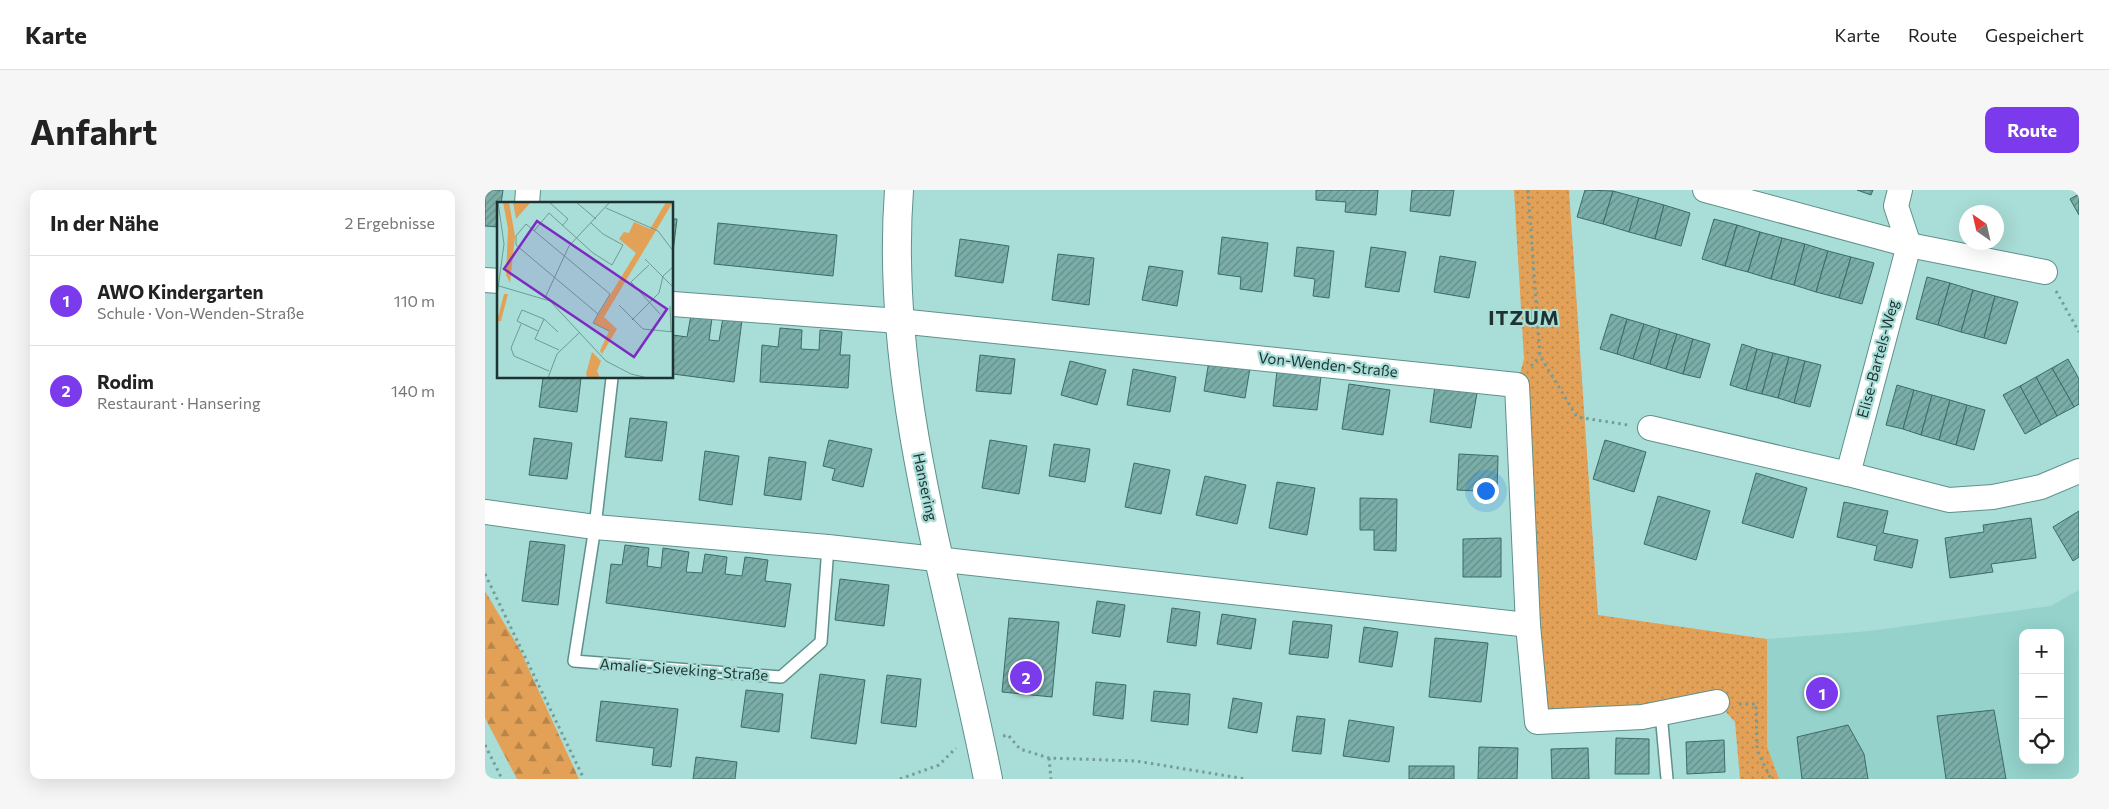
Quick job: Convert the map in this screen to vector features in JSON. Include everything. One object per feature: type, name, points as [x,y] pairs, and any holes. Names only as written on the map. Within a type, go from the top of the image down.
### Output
[{"type":"street","name":"Hansering","points":[[899,190],[897,212],[899,321],[911,422],[988,779]]},
{"type":"street","points":[[1705,190],[1909,245],[2045,272]]},
{"type":"street","points":[[1900,190],[1896,206],[1909,245]]},
{"type":"street","name":"Elise-Bartels-Weg","points":[[1848,474],[1909,245]]},
{"type":"street","points":[[674,304],[899,321]]},
{"type":"street","name":"Von-Wenden-Straße","points":[[899,321],[1517,385],[1528,625],[1537,722],[1643,717],[1717,702]]},
{"type":"street","points":[[1650,428],[1848,474],[1949,500],[1993,497],[2041,487],[2079,471]]},
{"type":"street","points":[[485,512],[595,527],[828,547],[1528,625]]},
{"type":"lane","name":"Amalie-Sieveking-Straße","points":[[612,379],[595,527],[574,661],[781,677],[821,642],[828,547]]},
{"type":"lane","points":[[1661,713],[1667,779]]},
{"type":"path","points":[[1528,190],[1540,356],[1577,417],[1650,428]]},
{"type":"path","points":[[2045,272],[2079,332]]},
{"type":"path","points":[[485,574],[584,779]]},
{"type":"path","points":[[1717,702],[1755,704],[1757,750],[1771,779]]},
{"type":"path","points":[[900,779],[939,765],[957,747],[981,743],[1008,735],[1020,749],[1049,758],[1136,761],[1246,779]]},
{"type":"path","points":[[485,745],[502,779]]},
{"type":"path","points":[[1049,758],[1051,779]]},
{"type":"shaded area","points":[[2079,590],[2079,779],[1779,779],[1767,746],[1767,639],[1870,631],[2051,606]]},
{"type":"green space","points":[[1514,190],[1569,190],[1598,615],[1767,639],[1767,746],[1779,779],[1740,779],[1735,722],[1717,702],[1537,722],[1517,385],[1524,359]]},
{"type":"green space","points":[[485,591],[520,650],[579,779],[517,779],[485,718]]},
{"type":"building","points":[[485,190],[503,190],[501,202],[497,202],[497,227],[485,226]]},
{"type":"building","points":[[1316,190],[1378,190],[1376,215],[1345,212],[1346,202],[1316,200]]},
{"type":"building","points":[[1412,190],[1454,190],[1450,216],[1410,211]]},
{"type":"building","points":[[1585,190],[1613,191],[1603,224],[1577,217]]},
{"type":"building","points":[[1857,190],[1873,190],[1871,195]]},
{"type":"building","points":[[1613,191],[1639,198],[1629,232],[1603,224]]},
{"type":"building","points":[[2079,194],[2079,215],[2070,199]]},
{"type":"building","points":[[1639,198],[1664,205],[1655,239],[1629,232]]},
{"type":"building","points":[[1664,205],[1690,213],[1681,246],[1655,239]]},
{"type":"building","points":[[674,219],[677,219],[674,244]]},
{"type":"building","points":[[1714,219],[1737,225],[1725,266],[1702,259]]},
{"type":"building","points":[[718,223],[837,235],[833,276],[714,264]]},
{"type":"building","points":[[1737,225],[1760,232],[1748,272],[1725,266]]},
{"type":"building","points":[[1760,232],[1782,238],[1771,279],[1748,272]]},
{"type":"building","points":[[1222,237],[1268,243],[1262,292],[1240,289],[1241,277],[1218,274]]},
{"type":"building","points":[[1782,238],[1805,244],[1794,285],[1771,279]]},
{"type":"building","points":[[960,239],[1009,246],[1003,283],[955,276]]},
{"type":"building","points":[[1805,244],[1828,251],[1816,292],[1794,285]]},
{"type":"building","points":[[1297,247],[1334,251],[1329,298],[1313,296],[1315,279],[1294,276]]},
{"type":"building","points":[[1371,247],[1406,252],[1399,292],[1365,287]]},
{"type":"building","points":[[1828,251],[1851,257],[1839,298],[1816,292]]},
{"type":"building","points":[[1058,254],[1094,258],[1089,305],[1052,300]]},
{"type":"building","points":[[1440,256],[1476,262],[1469,298],[1434,292]]},
{"type":"building","points":[[1851,257],[1874,263],[1862,304],[1839,298]]},
{"type":"building","points":[[1149,266],[1183,271],[1177,306],[1142,300]]},
{"type":"building","points":[[1927,277],[1950,283],[1938,325],[1916,319]]},
{"type":"building","points":[[1950,283],[1973,290],[1961,332],[1938,325]]},
{"type":"building","points":[[1973,290],[1995,296],[1984,338],[1961,332]]},
{"type":"building","points":[[1995,296],[2018,302],[2006,344],[1984,338]]},
{"type":"building","points":[[1611,314],[1627,319],[1617,354],[1600,349]]},
{"type":"building","points":[[691,315],[712,318],[709,340],[719,341],[723,318],[742,320],[734,382],[674,374],[674,335],[687,337]]},
{"type":"building","points":[[1627,319],[1644,324],[1633,359],[1617,354]]},
{"type":"building","points":[[1644,324],[1660,329],[1650,364],[1633,359]]},
{"type":"building","points":[[780,328],[802,330],[801,349],[819,350],[820,330],[842,332],[840,355],[850,355],[848,388],[760,382],[762,345],[778,347]]},
{"type":"building","points":[[1660,329],[1677,334],[1666,369],[1650,364]]},
{"type":"building","points":[[1677,334],[1693,339],[1683,374],[1666,369]]},
{"type":"building","points":[[1693,339],[1710,344],[1700,378],[1683,374]]},
{"type":"building","points":[[1742,344],[1757,349],[1746,390],[1730,385]]},
{"type":"building","points":[[1757,349],[1773,353],[1762,394],[1746,390]]},
{"type":"building","points":[[1773,353],[1789,357],[1778,398],[1762,394]]},
{"type":"building","points":[[980,355],[1015,359],[1011,394],[976,391]]},
{"type":"building","points":[[1789,357],[1805,361],[1794,403],[1778,398]]},
{"type":"building","points":[[2068,359],[2079,379],[2079,404],[2074,407],[2052,368]]},
{"type":"building","points":[[1070,361],[1106,370],[1097,405],[1061,395]]},
{"type":"building","points":[[1209,361],[1250,368],[1245,398],[1204,391]]},
{"type":"building","points":[[1805,361],[1821,365],[1810,407],[1794,403]]},
{"type":"building","points":[[2052,368],[2074,407],[2057,416],[2036,377]]},
{"type":"building","points":[[1133,369],[1176,377],[1170,412],[1127,405]]},
{"type":"building","points":[[1277,371],[1321,376],[1317,410],[1273,406]]},
{"type":"building","points":[[2036,377],[2057,416],[2041,425],[2020,386]]},
{"type":"building","points":[[543,379],[581,379],[577,412],[539,407]]},
{"type":"building","points":[[1349,384],[1390,390],[1383,435],[1342,429]]},
{"type":"building","points":[[1897,385],[1914,390],[1903,429],[1886,425]]},
{"type":"building","points":[[1435,386],[1477,393],[1471,428],[1430,422]]},
{"type":"building","points":[[2020,386],[2041,425],[2025,434],[2003,395]]},
{"type":"building","points":[[1914,390],[1932,395],[1921,435],[1903,429]]},
{"type":"building","points":[[1932,395],[1950,400],[1939,440],[1921,435]]},
{"type":"building","points":[[1950,400],[1967,405],[1956,445],[1939,440]]},
{"type":"building","points":[[1967,405],[1985,410],[1974,450],[1956,445]]},
{"type":"building","points":[[630,418],[667,422],[662,461],[625,457]]},
{"type":"building","points":[[534,438],[572,443],[567,479],[529,475]]},
{"type":"building","points":[[829,440],[872,449],[863,487],[832,480],[835,469],[823,466]]},
{"type":"building","points":[[990,440],[1027,446],[1019,494],[982,488]]},
{"type":"building","points":[[1605,440],[1646,452],[1634,492],[1593,479]]},
{"type":"building","points":[[1054,444],[1090,449],[1085,482],[1049,476]]},
{"type":"building","points":[[705,451],[739,456],[732,505],[699,500]]},
{"type":"building","points":[[1459,454],[1498,456],[1497,492],[1457,490]]},
{"type":"building","points":[[769,457],[806,462],[801,500],[764,495]]},
{"type":"building","points":[[1134,463],[1170,470],[1161,514],[1125,507]]},
{"type":"building","points":[[1756,473],[1807,488],[1793,538],[1742,523]]},
{"type":"building","points":[[1205,476],[1246,485],[1237,524],[1196,515]]},
{"type":"building","points":[[1277,482],[1315,488],[1307,535],[1269,528]]},
{"type":"building","points":[[1658,496],[1710,511],[1696,560],[1644,544]]},
{"type":"building","points":[[1360,498],[1397,499],[1396,551],[1374,550],[1374,530],[1360,530]]},
{"type":"building","points":[[1844,502],[1888,511],[1883,533],[1918,540],[1912,568],[1874,560],[1877,546],[1837,537]]},
{"type":"building","points":[[2079,511],[2079,557],[2073,561],[2053,527]]},
{"type":"building","points":[[2031,518],[2036,558],[1991,564],[1993,572],[1950,578],[1945,538],[1984,532],[1983,525]]},
{"type":"building","points":[[1501,538],[1501,577],[1463,577],[1463,539]]},
{"type":"building","points":[[530,541],[565,545],[558,605],[522,601]]},
{"type":"building","points":[[625,545],[649,548],[647,566],[661,568],[663,548],[689,552],[686,572],[702,573],[705,554],[727,557],[725,574],[742,576],[745,557],[768,560],[765,581],[791,584],[785,627],[606,603],[611,564],[622,565]]},
{"type":"building","points":[[840,579],[889,585],[884,626],[835,620]]},
{"type":"building","points":[[1097,601],[1125,605],[1120,637],[1092,633]]},
{"type":"building","points":[[1172,608],[1200,612],[1196,646],[1167,642]]},
{"type":"building","points":[[1222,614],[1256,619],[1251,649],[1217,644]]},
{"type":"building","points":[[1009,618],[1059,622],[1052,697],[1002,692]]},
{"type":"building","points":[[1293,621],[1332,625],[1328,658],[1289,654]]},
{"type":"building","points":[[1364,627],[1398,632],[1392,667],[1359,662]]},
{"type":"building","points":[[1435,638],[1488,643],[1481,702],[1429,697]]},
{"type":"building","points":[[820,674],[865,680],[856,744],[811,738]]},
{"type":"building","points":[[887,675],[921,679],[916,727],[881,723]]},
{"type":"building","points":[[1096,682],[1126,685],[1123,719],[1093,715]]},
{"type":"building","points":[[746,690],[783,694],[779,732],[741,727]]},
{"type":"building","points":[[1154,691],[1190,694],[1188,725],[1151,721]]},
{"type":"building","points":[[1233,698],[1262,703],[1257,733],[1228,728]]},
{"type":"building","points":[[601,701],[678,709],[671,767],[652,765],[654,748],[596,741]]},
{"type":"building","points":[[1994,710],[2006,779],[1946,779],[1937,716]]},
{"type":"building","points":[[1297,716],[1325,719],[1321,754],[1292,751]]},
{"type":"building","points":[[1349,720],[1394,727],[1389,762],[1343,756]]},
{"type":"building","points":[[1848,725],[1864,754],[1868,779],[1802,779],[1797,737]]},
{"type":"building","points":[[1616,738],[1649,739],[1649,774],[1615,774]]},
{"type":"building","points":[[1724,740],[1725,772],[1687,774],[1686,742]]},
{"type":"building","points":[[1479,747],[1518,748],[1517,779],[1478,779]]},
{"type":"building","points":[[1588,748],[1589,779],[1552,779],[1551,749]]},
{"type":"building","points":[[696,757],[737,762],[735,779],[693,779]]},
{"type":"building","points":[[1409,766],[1454,766],[1454,779],[1409,779]]},
{"type":"place","name":"Rodim","points":[[1026,677]]},
{"type":"place","name":"AWO Kindergarten","points":[[1822,693]]},
{"type":"district","name":"ITZUM","points":[[1524,318]]}]
